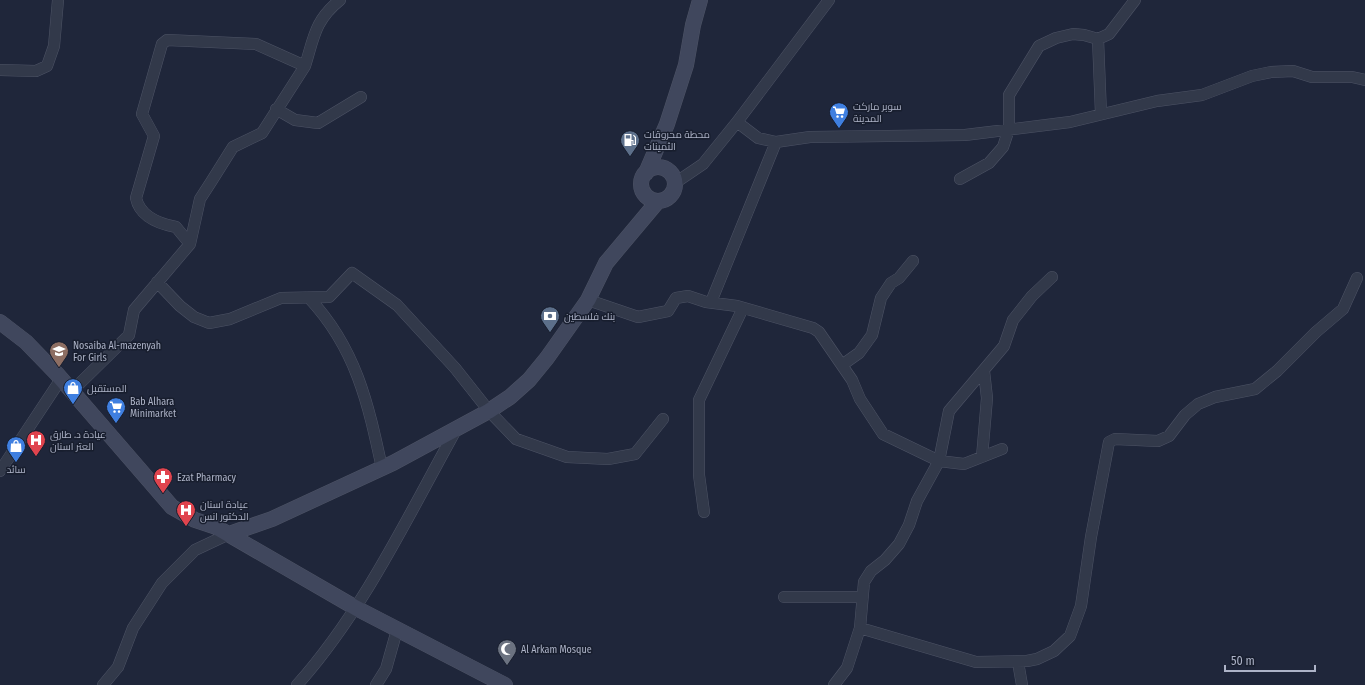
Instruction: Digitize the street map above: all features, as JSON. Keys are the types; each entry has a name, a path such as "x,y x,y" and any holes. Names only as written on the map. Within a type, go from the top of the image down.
{"street":[{"path":"0,70 36,71 47,66 54,46 58,0"},
{"path":"72,391 129,335 134,310 190,244 200,199 210,182 233,147 262,133 305,66 318,23 331,7 340,0"},
{"path":"700,0 693,25 686,65 670,117 641,183 644,193 652,200 658,201 668,198 672,194 675,183 703,164 737,122 829,0"},
{"path":"960,179 988,163 1003,147 1009,130 1009,95 1039,46 1056,38 1072,34 1084,35 1098,39 1109,34 1135,0"},
{"path":"1098,39 1101,114"},
{"path":"190,244 176,227 164,225 145,215 137,203 136,198 154,136 142,114 162,44 167,40 256,44 305,66"},
{"path":"737,122 758,138 776,142 810,137 965,135 1070,122 1157,101 1202,95 1252,76 1271,72 1293,71 1312,77 1352,77 1365,80"},
{"path":"276,109 295,120 318,123 362,97"},
{"path":"711,302 776,142"},
{"path":"646,173 656,168 666,170 670,173 675,183"},
{"path":"103,685 118,667 133,628 162,582 195,550 229,534 272,519 382,468 489,411 515,393 533,375 557,345 588,300 606,263 658,201"},
{"path":"842,365 859,353 872,335 881,298 891,284 899,278 913,261"},
{"path":"157,282 180,306 194,317 209,323 230,319 281,298 329,297 352,274 397,305 455,368 489,411 516,439 567,457 608,459 635,454 663,420"},
{"path":"834,685 847,668 860,628 862,597 867,576 893,553 902,540 918,501 939,461 949,411 1004,346 1013,320 1032,296 1052,277"},
{"path":"860,628 976,662 1018,662 1046,656 1070,636 1081,606 1090,537 1109,442 1115,439 1165,439 1185,415 1198,404 1215,397 1255,389 1277,371 1316,332 1343,309 1357,278"},
{"path":"588,300 638,317 668,311 676,298 688,296 743,308 814,328 819,332 852,380 860,399 883,434 939,461 964,464 1002,449"},
{"path":"309,298 338,334 354,365 366,399 382,468"},
{"path":"704,512 699,475 699,400 743,308"},
{"path":"0,322 26,342 72,391 167,502 189,518 216,527 356,608 505,685"},
{"path":"982,457 987,398 984,370"},
{"path":"0,471 61,379"},
{"path":"296,685 312,668 356,608 457,428"},
{"path":"784,597 862,597"},
{"path":"376,685 386,669 397,630"},
{"path":"1018,662 1022,685"}],"place":[{"name":"سوبر ماركت المدينة","path":"839,129"},
{"name":"محطة محروقات الثمينات","path":"630,157"},
{"name":"بنك فلسطين","path":"550,333"},
{"name":"Nosaiba Al-mazenyah For Girls","path":"59,368"},
{"name":"المستقبل","path":"73,405"},
{"name":"Bab Alhara Minimarket","path":"116,424"},
{"name":"عيادة د. طارق العتر اسنان","path":"36,457"},
{"name":"سائد","path":"16,463"},
{"name":"Ezat Pharmacy","path":"163,494"},
{"name":"عيادة اسنان الدكتور انس","path":"186,527"},
{"name":"Al Arkam Mosque","path":"507,666"}]}
